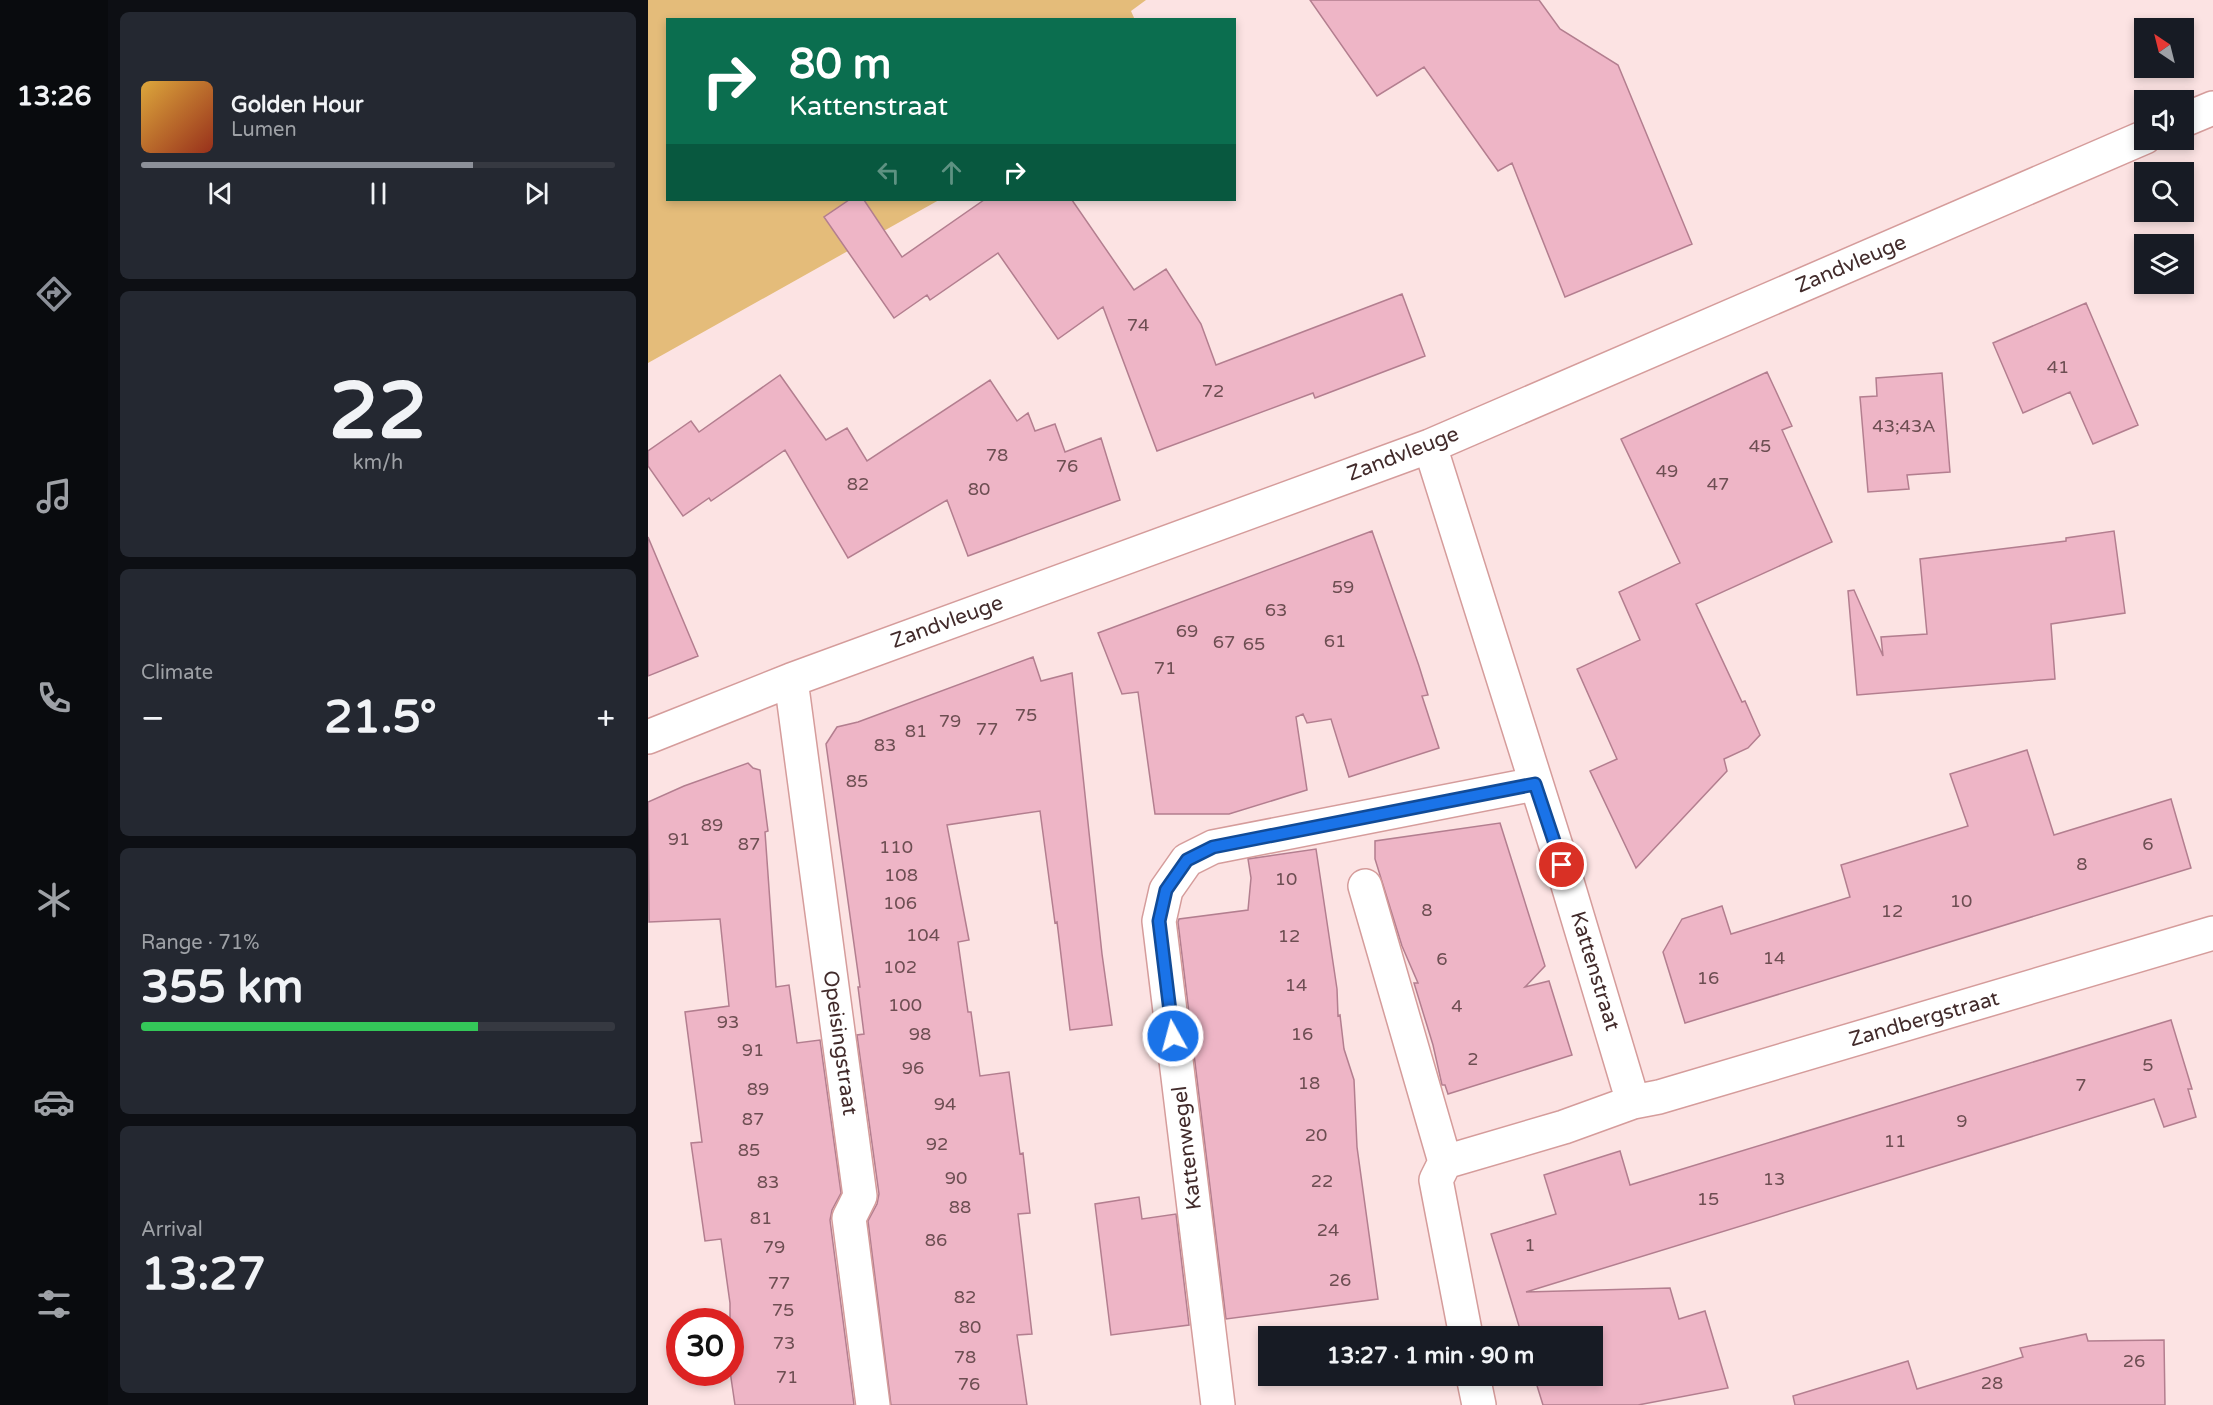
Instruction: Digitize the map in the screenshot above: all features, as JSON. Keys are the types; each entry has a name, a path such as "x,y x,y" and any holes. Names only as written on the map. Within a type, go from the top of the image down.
{"street":[{"path":"2194,116 2213,108"},
{"name":"Zandvleuge","path":"648,737 791,680 1430,446 2134,142"},
{"name":"Kattenstraat","path":"1430,446 1575,908 1633,1102"},
{"name":"Opeisingstraat","path":"791,680 860,1196 849,1218 873,1405"},
{"name":"Kattenwegel","path":"1218,1405 1159,921 1166,890 1187,860 1213,847 1535,784"},
{"path":"1365,886 1445,1162 1436,1180 1464,1326"},
{"name":"Zandbergstraat","path":"1633,1102 1727,1077 2213,933"},
{"path":"1445,1162 1564,1126 1633,1102"},
{"path":"1475,1386 1479,1405"}],"shaded area":[{"path":"648,0 1146,0 1131,11 1134,18 666,18 666,201 937,201 648,363"}],"building":[{"path":"1310,0 1539,0 1560,29 1618,65 1692,244 1565,297 1512,163 1498,171 1424,67 1377,96"},
{"path":"848,201 865,201 902,257 983,201 1073,201 1134,290 1166,269 1201,324 1216,365 1402,294 1425,356 1315,398 1313,393 1157,451 1103,307 1058,339 998,253 930,300 927,295 894,318 824,217"},
{"path":"2086,303 2138,425 2093,444 2070,392 2023,413 1993,343"},
{"path":"1767,372 1792,426 1782,430 1832,542 1696,604 1760,735 1748,748 1724,759 1727,771 1636,868 1590,771 1617,759 1577,669 1640,640 1619,592 1680,563 1621,439"},
{"path":"1942,373 1950,472 1907,475 1909,489 1868,492 1860,397 1877,396 1876,378"},
{"path":"780,375 826,440 847,428 867,461 990,380 1017,421 1028,413 1035,431 1055,424 1065,452 1101,438 1120,500 968,556 947,500 848,558 785,450 711,501 709,498 683,516 648,466 648,451 691,421 699,432"},
{"path":"1372,531 1428,695 1422,696 1439,748 1349,777 1331,719 1307,723 1303,714 1296,717 1307,790 1229,814 1155,814 1138,692 1122,694 1098,633"},
{"path":"2114,531 2125,613 2051,624 2055,679 1857,695 1848,591 1854,590 1883,656 1881,637 1927,634 1920,559 2066,541 2066,538"},
{"path":"648,537 698,656 648,676"},
{"path":"1033,657 1041,681 1072,673 1102,954 1112,1025 1070,1030 1040,811 947,825 969,940 958,942 980,1076 1009,1072 1020,1154 1023,1153 1030,1213 1018,1214 1032,1334 1017,1335 1027,1405 891,1405 868,1221 877,1204 879,1194 857,1035 864,1034 858,987 860,987 826,744 837,727 858,722"},
{"path":"2027,750 2054,835 2171,799 2191,868 1685,1023 1663,952 1682,919 1722,906 1731,934 1850,897 1841,865 1968,826 1950,774"},
{"path":"748,763 760,770 768,831 765,832 776,987 789,985 797,1043 820,1040 841,1193 832,1210 830,1220 854,1405 735,1405 732,1386 744,1386 744,1308 730,1308 721,1239 705,1241 691,1143 702,1142 685,1012 729,1006 720,919 649,922 648,802 684,786"},
{"path":"1500,823 1545,966 1525,987 1549,981 1572,1055 1448,1094 1445,1085 1442,1085 1433,1045 1414,983 1418,983 1402,946 1375,859 1375,841"},
{"path":"1316,849 1337,989 1338,1016 1340,1015 1344,1049 1354,1080 1357,1147 1378,1299 1226,1319 1178,922 1179,919 1248,910 1251,878 1248,859"},
{"path":"2171,1020 2192,1089 2188,1089 2196,1117 2164,1127 2154,1099 1526,1292 1670,1288 1679,1319 1705,1311 1728,1388 1638,1405 1543,1405 1537,1386 1603,1386 1603,1326 1519,1326 1491,1234 1556,1214 1544,1175 1620,1151 1630,1185"},
{"path":"1139,1197 1142,1219 1176,1214 1189,1325 1111,1335 1095,1204"},
{"path":"2086,1334 2088,1341 2164,1340 2165,1405 1795,1405 1793,1396 1908,1361 1917,1389 2023,1357 2020,1348"}],"route":[{"path":"1173,1036 1159,921 1166,890 1187,860 1213,847 1535,784 1562,865"}]}
